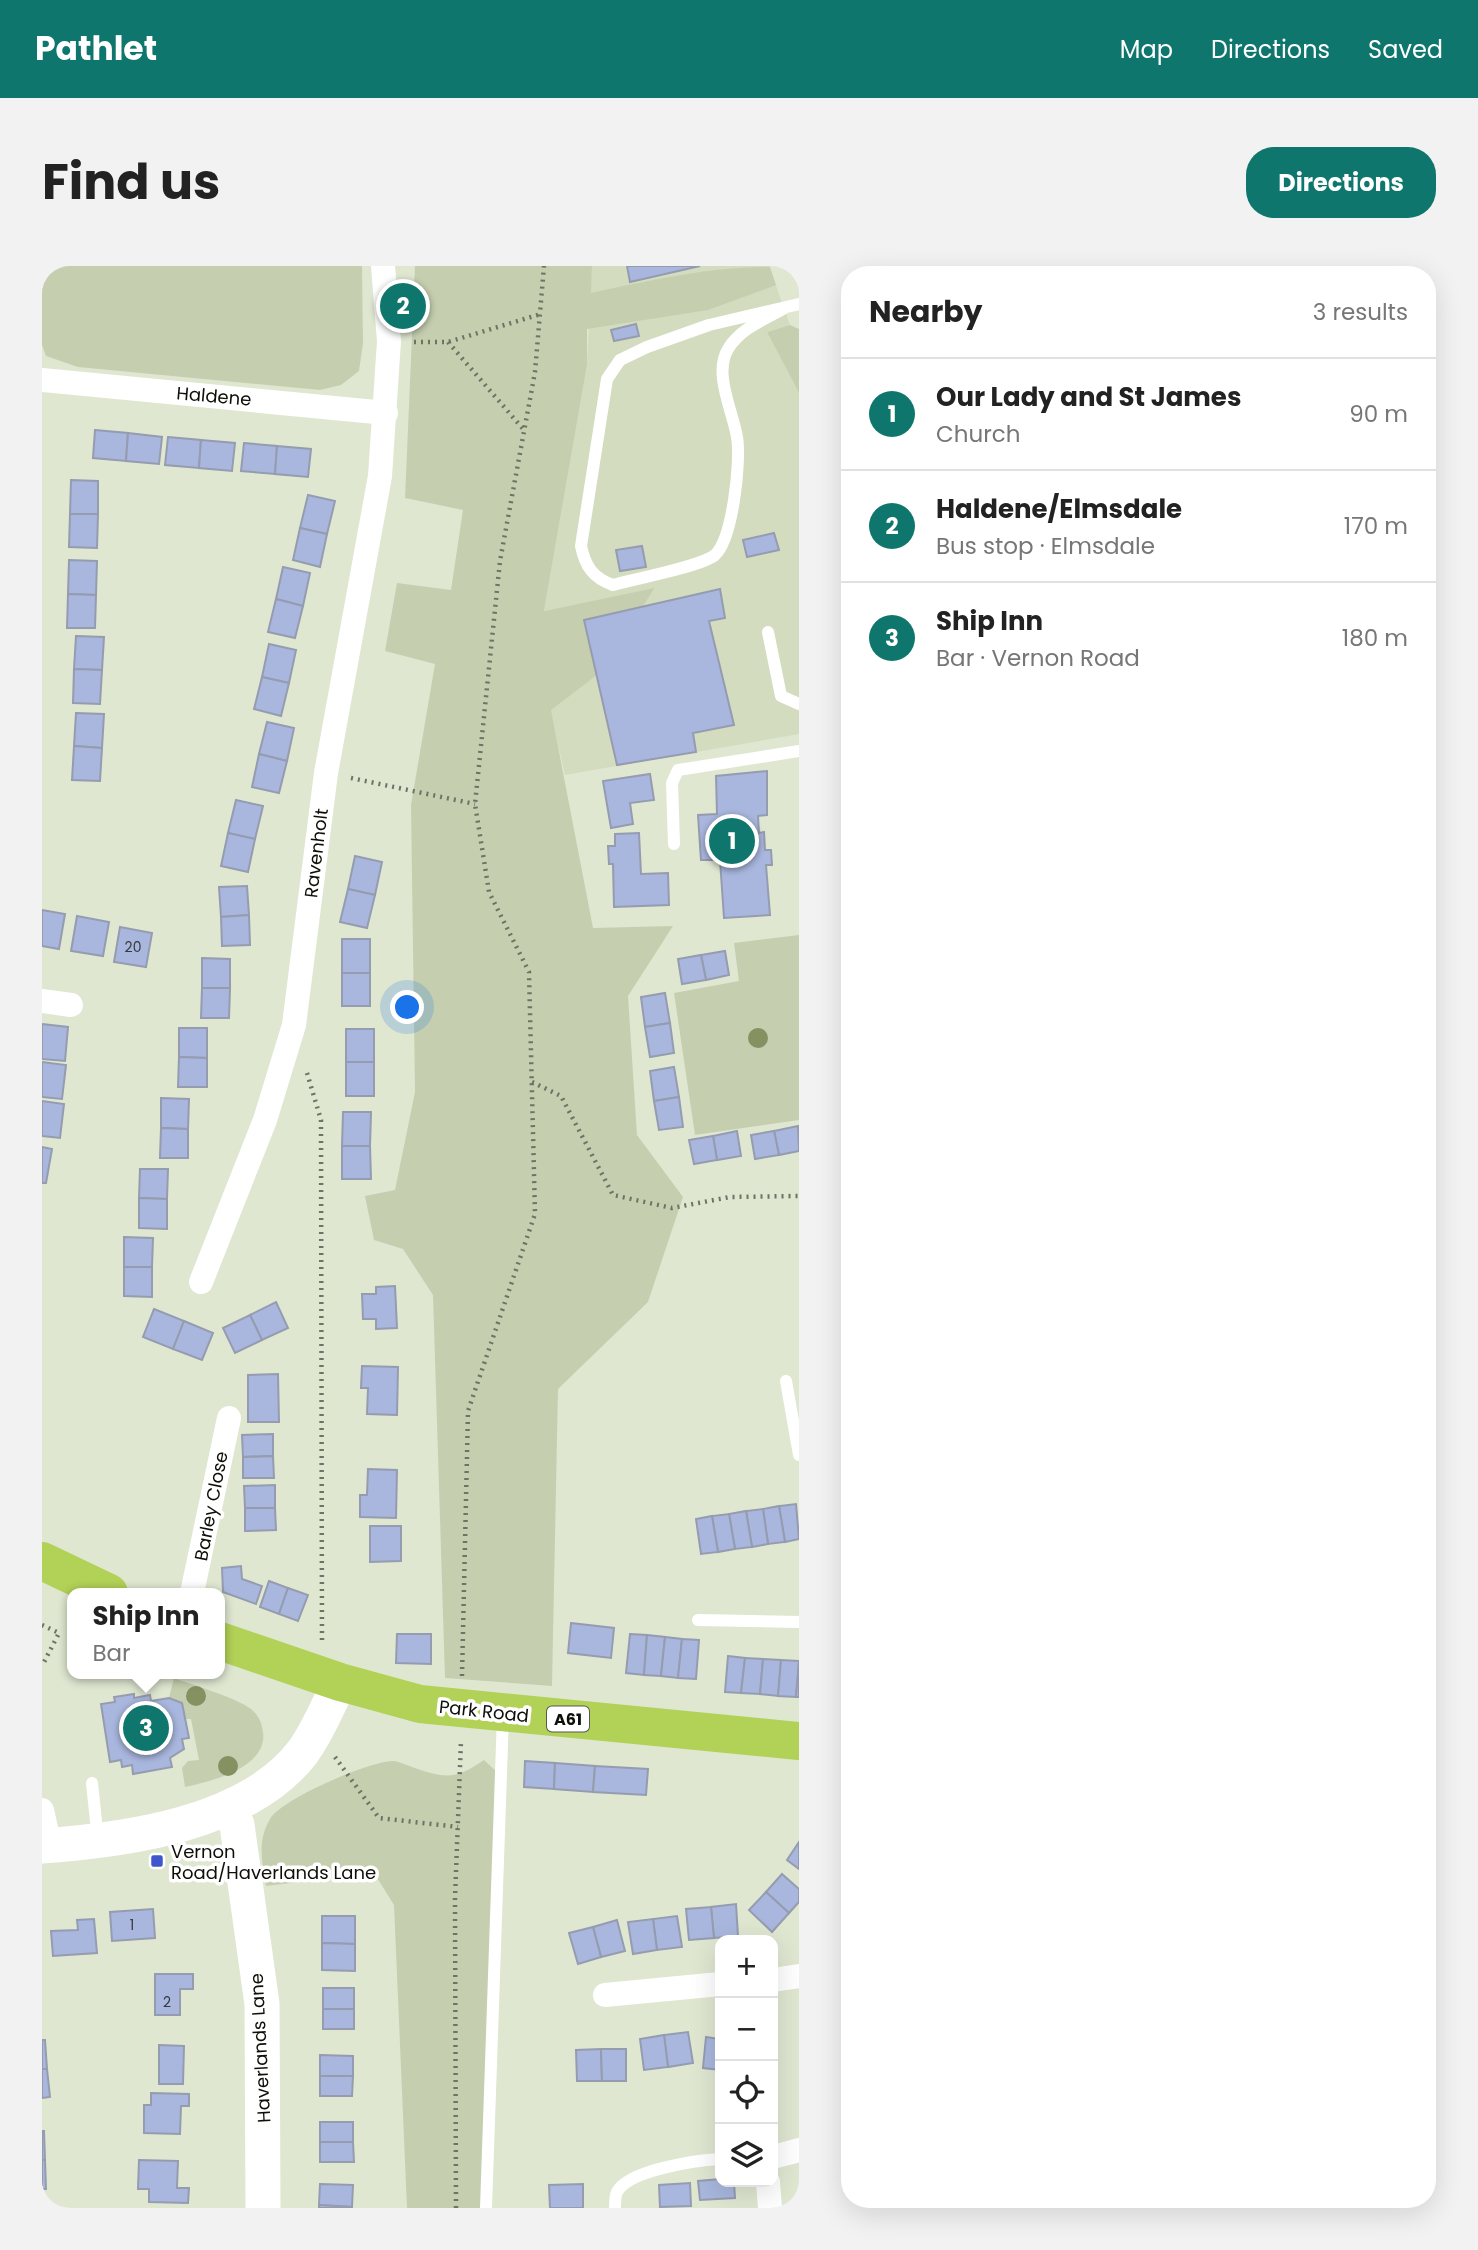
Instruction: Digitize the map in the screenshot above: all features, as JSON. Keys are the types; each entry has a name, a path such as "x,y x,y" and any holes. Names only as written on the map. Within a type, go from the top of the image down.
{"highway":[{"path":"42,1561 99,1588"},
{"name":"Park Road","path":"225,1643 331,1679 420,1704 799,1741"}],"street":[{"name":"Ravenholt","path":"201,1282 265,1120 293,1025 326,773 380,475 389,341 383,266"},
{"name":"Haldene","path":"42,380 386,413"},
{"path":"42,1001 71,1005"},
{"name":"Barley Close","path":"193,1588 229,1418"},
{"path":"42,1810 46,1846 168,1827 230,1807 271,1784 302,1753 316,1731 331,1679"},
{"name":"Haverlands Lane","path":"230,1807 237,1825 262,2004 263,2208"},
{"path":"778,1979 799,1976"},
{"path":"605,1994 715,1984"},
{"path":"778,2156 799,2150"},
{"path":"768,2187 770,2208"}],"lane":[{"path":"783,309 743,331 726,351 723,380 738,439 737,475 727,537 715,555 700,562 613,585 600,580 584,563 581,546 607,379 620,360 646,347 709,325 799,304"},
{"path":"768,632 781,696 799,704"},
{"path":"674,844 673,783 678,770 799,751"},
{"path":"786,1381 799,1455"},
{"path":"698,1620 799,1622"},
{"path":"486,2208 503,1713"},
{"path":"92,1783 98,1840"},
{"path":"615,2208 616,2193 624,2183 676,2165 715,2160"}],"path":[{"path":"456,2208 455,1898 468,1411 535,1214 529,972 489,892 475,804 500,561 535,372 544,266"},
{"path":"389,341 447,342 541,314"},
{"path":"447,342 524,430"},
{"path":"326,773 475,804"},
{"path":"293,1025 321,1120 331,1679"},
{"path":"532,1082 561,1096 613,1195 672,1208 730,1197 799,1196"},
{"path":"42,1625 59,1633 42,1666"},
{"path":"316,1731 379,1818 458,1827"}],"shaded area":[{"path":"42,266 362,266 363,343 359,371 341,385 320,390 78,367 46,356 42,345"},
{"path":"415,266 592,266 591,293 680,275 748,267 770,267 776,285 708,310 587,329 587,365 544,611 655,588 597,675 551,710 593,928 673,926 628,996 637,1135 683,1197 648,1302 558,1389 552,1686 445,1678 433,1295 403,1249 374,1240 365,1196 395,1190 415,1092 411,805 435,664 385,651 397,583 451,590 463,510 405,498"},
{"path":"592,266 769,266 790,325 767,332 799,393 799,734 565,775 550,710 597,675 584,620 641,608 655,589 544,611 587,365"},
{"path":"790,325 799,329 799,393 767,332"},
{"path":"799,935 799,1120 695,1135 674,993 739,981 734,943"},
{"path":"174,1679 177,1679 236,1700 251,1709 261,1724 263,1741 259,1752 250,1762 225,1776 185,1787 182,1768 188,1761 199,1760 191,1719 185,1719 169,1698"},
{"path":"484,1760 498,1773 484,2208 407,2208 394,1905 374,1873 266,1886 263,1835 270,1819 290,1802 327,1782 366,1767 394,1761 435,1774 451,1775 466,1771"}],"building":[{"path":"627,266 700,266 630,282"},
{"path":"636,324 639,336 614,341 611,330"},
{"path":"95,430 128,433 126,461 93,458"},
{"path":"128,433 162,437 159,464 126,461"},
{"path":"168,437 201,440 199,468 165,465"},
{"path":"201,440 235,443 232,471 199,468"},
{"path":"244,443 277,446 275,474 241,471"},
{"path":"277,446 311,449 308,477 275,474"},
{"path":"71,480 98,481 98,514 70,514"},
{"path":"308,495 335,501 327,534 300,528"},
{"path":"70,514 98,514 97,548 69,547"},
{"path":"300,528 327,534 320,567 293,560"},
{"path":"774,533 779,550 747,557 743,540"},
{"path":"642,546 646,567 620,571 616,550"},
{"path":"69,560 97,561 96,595 68,594"},
{"path":"283,567 310,573 303,606 276,599"},
{"path":"720,589 725,618 709,621 734,725 693,733 696,752 617,765 584,620"},
{"path":"68,594 96,595 95,628 67,628"},
{"path":"276,599 303,606 295,638 268,632"},
{"path":"76,636 104,637 102,670 74,669"},
{"path":"269,644 296,650 289,683 262,677"},
{"path":"74,669 102,670 100,704 73,703"},
{"path":"262,677 289,683 281,716 254,709"},
{"path":"76,713 104,714 102,748 74,746"},
{"path":"267,722 294,728 287,761 259,754"},
{"path":"74,746 102,748 100,781 72,780"},
{"path":"259,754 287,761 279,793 252,787"},
{"path":"767,771 767,815 758,816 759,833 764,832 765,850 771,850 772,865 766,865 770,915 724,918 720,860 701,860 698,815 717,814 716,776"},
{"path":"650,774 654,800 630,803 633,824 611,828 603,781"},
{"path":"236,800 263,806 255,839 228,833"},
{"path":"228,833 255,839 248,872 221,866"},
{"path":"639,833 641,874 668,873 669,905 614,907 613,864 609,864 608,846 615,846 615,834"},
{"path":"355,856 382,862 375,895 348,889"},
{"path":"247,886 249,915 221,917 219,887"},
{"path":"348,889 375,895 367,928 340,922"},
{"path":"42,910 65,914 59,949 42,946"},
{"path":"249,915 250,945 222,946 221,917"},
{"path":"77,916 109,922 103,956 71,951"},
{"path":"120,927 152,933 146,967 114,962"},
{"path":"342,939 370,939 370,973 342,973"},
{"path":"725,951 729,975 706,980 701,955"},
{"path":"701,955 706,980 682,984 678,959"},
{"path":"202,958 230,959 230,988 202,988"},
{"path":"342,973 370,973 370,1006 342,1006"},
{"path":"202,988 230,988 229,1018 201,1018"},
{"path":"665,993 670,1023 645,1027 641,997"},
{"path":"670,1023 674,1053 650,1057 645,1027"},
{"path":"42,1024 68,1027 65,1061 42,1059"},
{"path":"179,1028 207,1028 207,1058 179,1057"},
{"path":"346,1029 374,1029 374,1062 346,1062"},
{"path":"179,1057 207,1058 207,1087 178,1087"},
{"path":"42,1062 66,1065 62,1099 42,1097"},
{"path":"346,1062 374,1062 374,1096 346,1096"},
{"path":"674,1067 679,1097 654,1101 650,1071"},
{"path":"679,1097 683,1127 659,1130 654,1101"},
{"path":"161,1098 189,1099 188,1129 161,1128"},
{"path":"42,1101 64,1104 60,1138 42,1136"},
{"path":"343,1112 371,1112 370,1146 342,1146"},
{"path":"798,1126 799,1151 779,1155 774,1131"},
{"path":"161,1128 188,1129 188,1158 160,1158"},
{"path":"737,1131 741,1156 717,1160 713,1136"},
{"path":"774,1131 779,1155 755,1159 751,1135"},
{"path":"713,1136 717,1160 694,1164 689,1140"},
{"path":"342,1146 370,1146 371,1179 342,1179"},
{"path":"42,1147 52,1149 46,1183 42,1183"},
{"path":"140,1169 168,1169 167,1199 139,1198"},
{"path":"139,1198 167,1199 167,1229 139,1228"},
{"path":"124,1237 153,1238 152,1267 124,1267"},
{"path":"124,1267 152,1267 152,1297 124,1296"},
{"path":"395,1286 397,1328 376,1329 376,1319 363,1319 362,1294 376,1294 376,1287"},
{"path":"276,1302 288,1328 262,1340 250,1315"},
{"path":"154,1309 184,1321 173,1349 143,1337"},
{"path":"250,1315 262,1340 235,1353 223,1328"},
{"path":"184,1321 213,1333 202,1360 173,1349"},
{"path":"362,1366 398,1367 397,1415 367,1414 368,1388 361,1388"},
{"path":"278,1374 279,1422 248,1422 248,1375"},
{"path":"273,1434 273,1456 243,1457 242,1435"},
{"path":"273,1456 274,1478 243,1478 243,1457"},
{"path":"368,1469 397,1470 396,1518 360,1517 360,1495 367,1495"},
{"path":"275,1485 275,1508 245,1508 244,1486"},
{"path":"796,1504 799,1539 785,1542 779,1506"},
{"path":"779,1506 785,1542 768,1544 763,1509"},
{"path":"245,1508 275,1508 276,1530 245,1531"},
{"path":"763,1509 768,1544 752,1547 746,1511"},
{"path":"746,1511 752,1547 735,1549 729,1514"},
{"path":"729,1514 735,1549 718,1552 712,1516"},
{"path":"712,1516 718,1552 701,1554 696,1519"},
{"path":"370,1526 401,1526 401,1561 370,1562"},
{"path":"241,1566 242,1579 262,1586 256,1604 225,1593 222,1568"},
{"path":"269,1581 288,1588 279,1614 260,1607"},
{"path":"288,1588 308,1595 298,1621 279,1614"},
{"path":"571,1623 614,1628 611,1658 568,1653"},
{"path":"397,1634 431,1634 431,1664 396,1663"},
{"path":"630,1634 647,1635 644,1675 626,1673"},
{"path":"647,1635 665,1637 661,1676 644,1675"},
{"path":"665,1637 682,1639 678,1678 661,1676"},
{"path":"682,1639 699,1640 696,1679 678,1678"},
{"path":"728,1656 745,1658 741,1693 725,1692"},
{"path":"745,1658 763,1659 760,1694 741,1693"},
{"path":"763,1659 781,1660 778,1696 760,1694"},
{"path":"781,1660 799,1661 796,1697 778,1696"},
{"path":"799,1662 799,1697 796,1697"},
{"path":"134,1694 134,1698 150,1695 151,1701 169,1698 182,1703 189,1738 182,1739 184,1749 170,1758 172,1767 133,1774 132,1765 122,1767 121,1760 110,1762 101,1704 115,1702 114,1697"},
{"path":"525,1761 555,1763 554,1789 524,1787"},
{"path":"555,1763 595,1766 593,1792 554,1789"},
{"path":"595,1766 648,1769 646,1795 593,1792"},
{"path":"799,1842 799,1869 787,1860"},
{"path":"782,1874 799,1889 799,1902 789,1913 766,1892"},
{"path":"766,1892 789,1913 772,1932 749,1910"},
{"path":"736,1904 738,1935 715,1935 714,1938 711,1907"},
{"path":"711,1907 714,1938 689,1940 686,1909"},
{"path":"153,1909 155,1938 112,1941 110,1912"},
{"path":"322,1916 355,1916 355,1944 322,1943"},
{"path":"677,1916 682,1947 657,1950 653,1919"},
{"path":"94,1919 97,1953 53,1956 51,1931 78,1930 77,1920"},
{"path":"653,1919 657,1950 633,1954 628,1922"},
{"path":"617,1920 625,1951 601,1957 593,1927"},
{"path":"593,1927 601,1957 578,1964 569,1933"},
{"path":"322,1943 355,1944 355,1971 322,1970"},
{"path":"155,1974 193,1974 193,1989 180,1989 180,2015 155,2015"},
{"path":"323,1988 354,1988 354,2009 323,2009"},
{"path":"323,2009 354,2009 354,2029 323,2029"},
{"path":"688,2032 693,2063 668,2067 664,2035"},
{"path":"664,2035 668,2067 644,2070 640,2039"},
{"path":"706,2037 715,2038 715,2069 703,2068"},
{"path":"42,2040 45,2040 47,2069 42,2069"},
{"path":"159,2045 184,2046 183,2084 159,2084"},
{"path":"601,2049 602,2081 577,2081 576,2050"},
{"path":"601,2049 626,2049 626,2081 602,2081"},
{"path":"320,2055 353,2056 353,2076 320,2076"},
{"path":"42,2069 47,2069 50,2097 42,2098"},
{"path":"320,2076 353,2076 352,2096 320,2096"},
{"path":"151,2093 189,2094 189,2106 181,2106 180,2134 144,2133 144,2105 151,2105"},
{"path":"320,2122 353,2122 353,2142 320,2142"},
{"path":"44,2131 45,2160 42,2160"},
{"path":"320,2142 353,2142 354,2162 320,2162"},
{"path":"42,2160 45,2160 46,2189 42,2189"},
{"path":"139,2160 178,2161 177,2188 189,2188 188,2203 149,2202 149,2189 138,2189"},
{"path":"715,2179 715,2187 734,2187 735,2198 700,2200 698,2181"},
{"path":"690,2183 691,2206 660,2207 659,2185"},
{"path":"320,2184 353,2185 352,2207 319,2205"},
{"path":"583,2184 583,2208 550,2208 549,2185"},
{"path":"319,2205 352,2207 352,2208 319,2208"}],"place":[{"name":"Haldene/Elmsdale","path":"403,306"},
{"name":"Our Lady and St James","path":"732,841"},
{"name":"Ship Inn","path":"146,1728"},
{"name":"Vernon Road/Haverlands Lane","path":"157,1861"}]}
